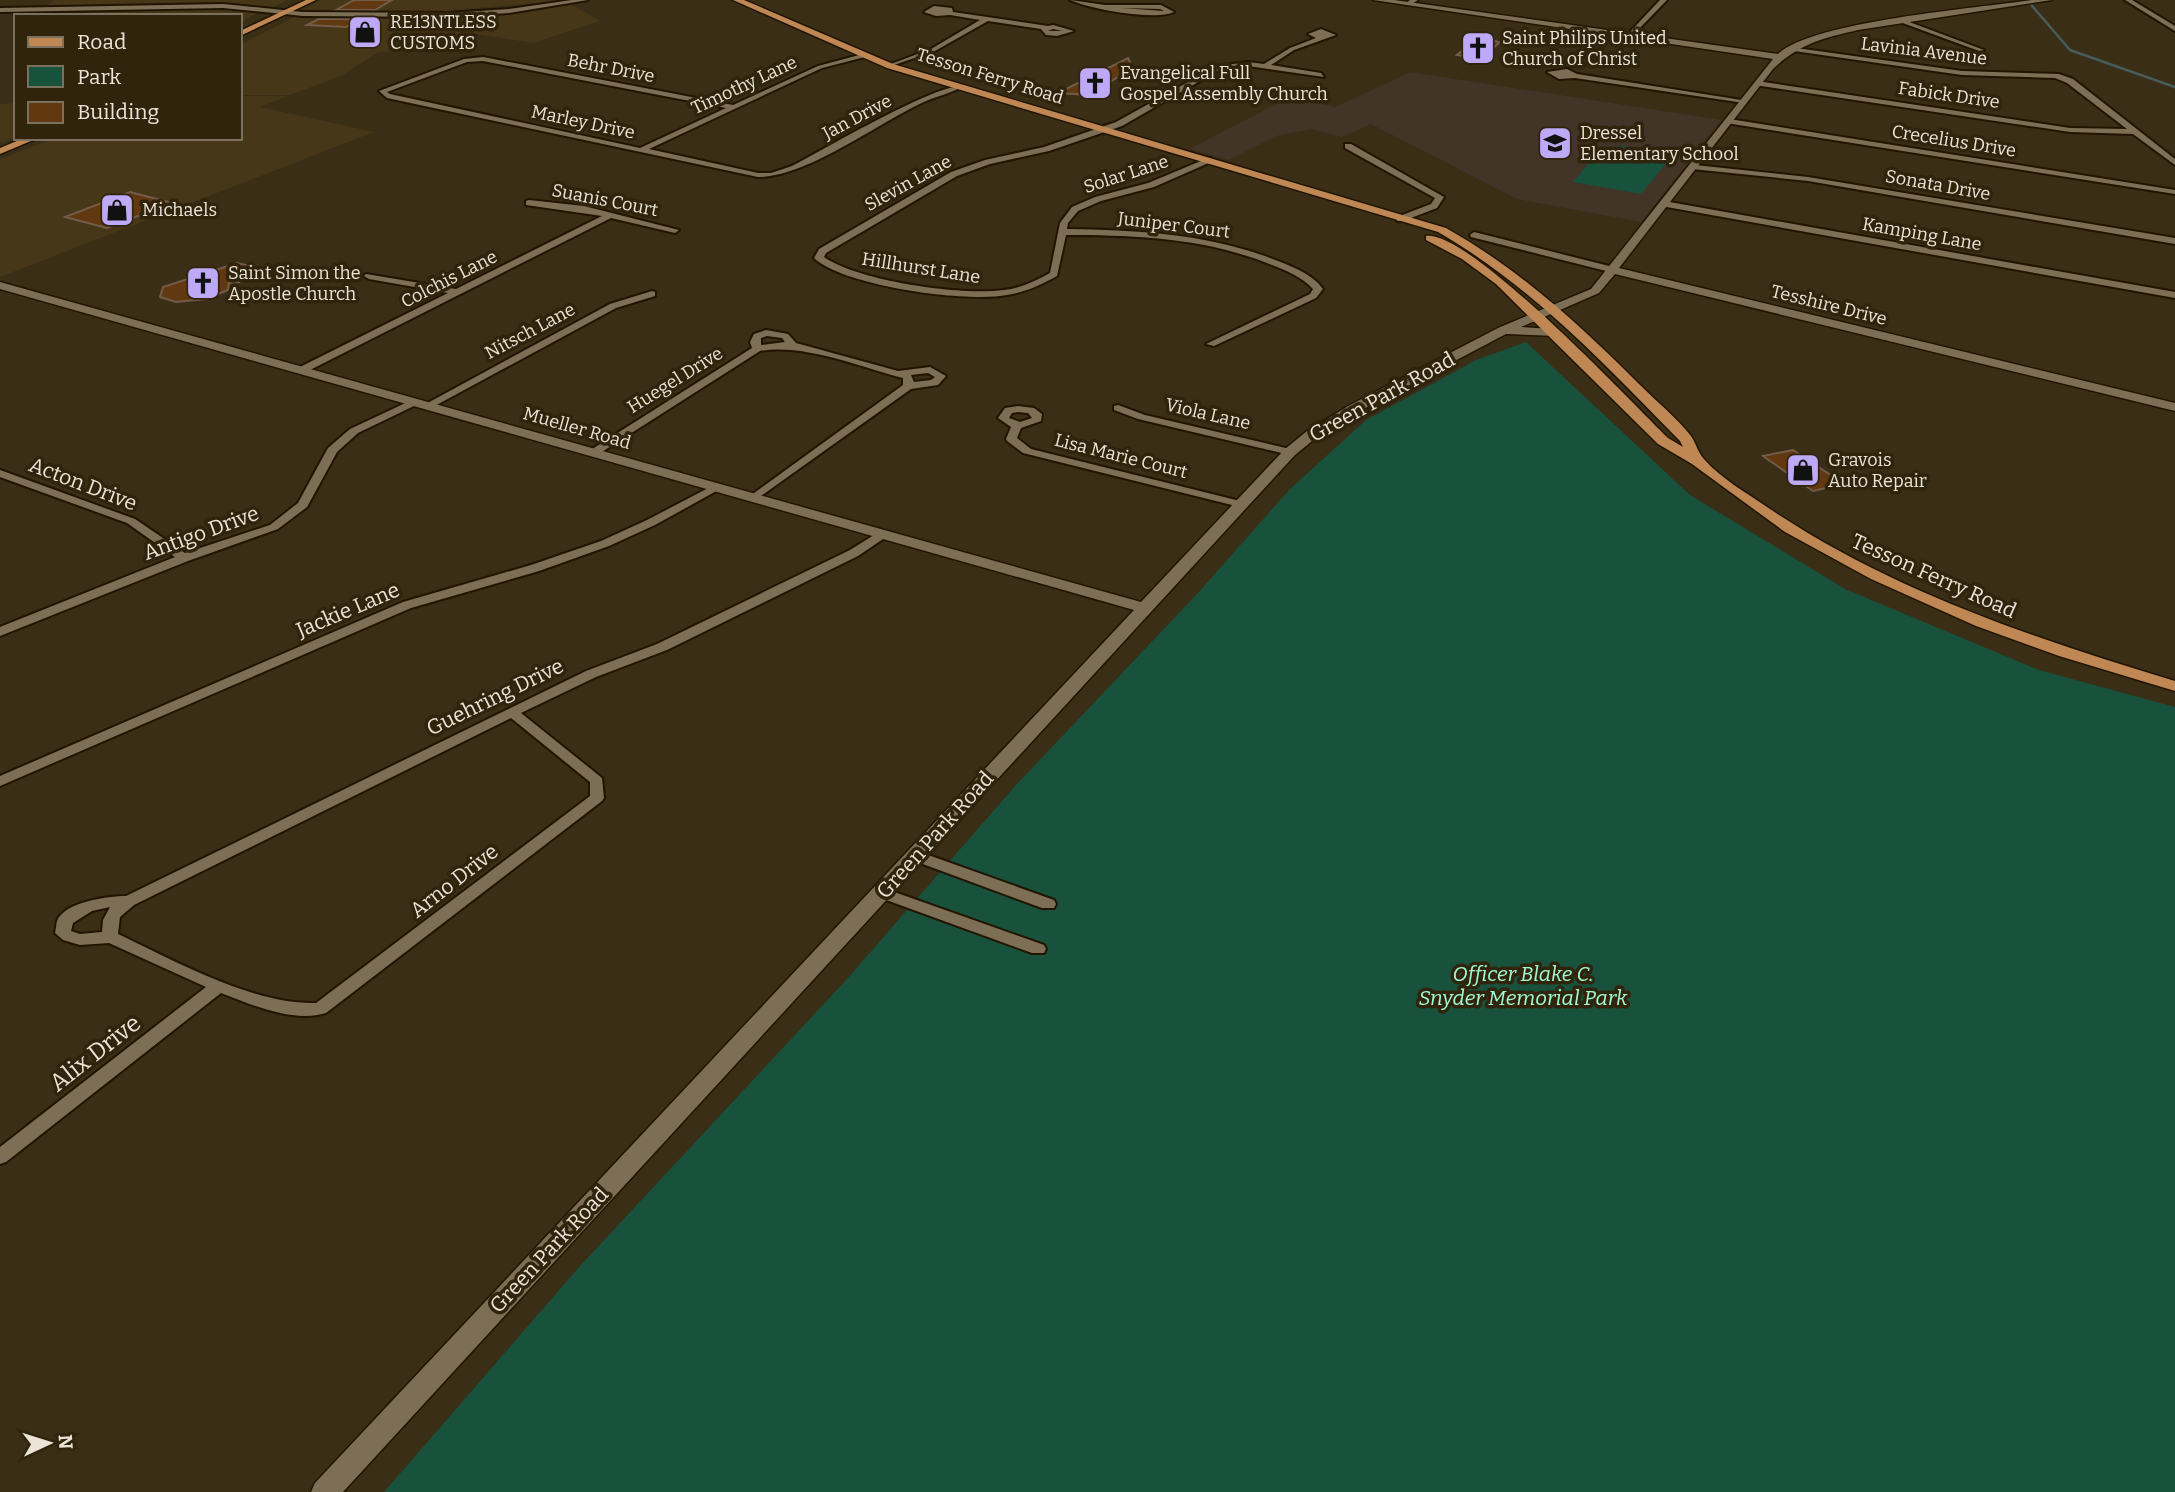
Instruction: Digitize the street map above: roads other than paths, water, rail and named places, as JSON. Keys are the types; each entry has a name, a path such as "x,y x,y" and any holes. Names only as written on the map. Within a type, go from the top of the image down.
{"main road":[{"path":"280,13 296,0"},
{"path":"242,33 312,0"},
{"name":"Tesson Ferry Road","path":"737,0 890,66 1431,226 1478,249 1509,270 1552,308 1685,439 1697,461"},
{"path":"0,151 28,140"},
{"name":"Tesson Ferry Road","path":"1400,219 1483,269 1535,315 1663,441 1697,461 1740,495 1790,528 1906,590 2027,640 2175,686"}],"street":[{"path":"0,10 223,6 280,13 461,15 585,0"},
{"path":"1073,0 1107,6 1152,13 1171,12 1161,7 1107,6"},
{"path":"1377,0 1411,2 1778,57"},
{"path":"1629,36 1664,0"},
{"path":"2128,0 2175,29"},
{"name":"Green Park Road","path":"326,1492 1290,452 1343,415 1502,331 1552,308 1590,295 1614,270 1778,57 1789,49 1834,33 2044,1"},
{"path":"950,13 1046,28"},
{"path":"890,66 933,50 986,19"},
{"path":"1902,21 1981,50"},
{"path":"1267,65 1292,48 1321,38"},
{"name":"Lavinia Avenue","path":"1789,49 1962,73 2044,76 2045,67 2053,66 2064,69 2059,77 2070,80 2136,132"},
{"name":"Timothy Lane","path":"641,150 820,67 863,56"},
{"name":"Behr Drive","path":"483,59 734,107"},
{"name":"Marley Drive","path":"483,59 466,60 383,91 387,96 758,175 772,175"},
{"name":"Slevin Lane","path":"819,258 822,251 954,174 988,162 1046,149 1119,124 1219,67 1235,64 1267,65 1321,75"},
{"path":"1575,76 1744,100"},
{"name":"Fabick Drive","path":"1757,83 2070,130 2136,132"},
{"name":"Jan Drive","path":"772,175 795,168 924,99 958,87"},
{"name":"Crecelius Drive","path":"1729,121 2175,192"},
{"path":"2136,132 2175,163"},
{"path":"1348,146 1440,197 1434,206 1400,219"},
{"name":"Solar Lane","path":"1021,290 1039,284 1054,274 1068,216 1084,203 1151,185 1208,160"},
{"name":"Sonata Drive","path":"1695,167 1808,179 2175,241"},
{"name":"Suanis Court","path":"530,203 569,207 675,230"},
{"name":"Kamping Lane","path":"1664,204 2175,295"},
{"name":"Colchis Lane","path":"302,370 610,215"},
{"name":"Juniper Court","path":"1063,232 1148,234 1218,244 1272,261 1301,275 1318,289 1313,296 1211,344"},
{"name":"Tesshire Drive","path":"1475,235 2175,408"},
{"name":"Hillhurst Lane","path":"819,258 833,268 948,293 985,295 1021,290"},
{"path":"369,276 459,292"},
{"name":"Mueller Road","path":"0,285 1144,608"},
{"name":"Nitsch Lane","path":"421,404 612,306 652,294"},
{"path":"1502,331 1520,329 1553,333"},
{"path":"754,498 906,380 792,345 785,336 765,333 757,337 757,349"},
{"name":"Huegel Drive","path":"593,453 757,349 792,345"},
{"name":"Antigo Drive","path":"0,632 184,558 274,527 303,505 332,450 354,431 421,404"},
{"name":"Viola Lane","path":"1118,408 1142,417 1290,452"},
{"name":"Lisa Marie Court","path":"1017,425 1011,439 1027,451 1240,504"},
{"name":"Acton Drive","path":"0,473 131,520 184,558"},
{"name":"Jackie Lane","path":"0,781 407,606 455,588 534,568 576,554 689,503 716,487"},
{"name":"Guehring Drive","path":"111,937 108,923 115,909 128,901 591,674 662,647 854,553 882,534"},
{"name":"Arno Drive","path":"219,986 291,1010 308,1012 320,1009 597,798 597,781 512,712"},
{"path":"917,856 1048,904"},
{"path":"883,893 1038,948"},
{"name":"Guehring Drive","path":"128,901 95,904 78,910 65,921 63,933 71,939 111,937 219,986"},
{"name":"Alix Drive","path":"0,1157 219,986"}],"waterway":[{"path":"2027,0 2070,50 2175,87"}],"place":[{"name":"RE13NTLESS CUSTOMS","path":"365,32"},
{"name":"Saint Philips United Church of Christ","path":"1478,48"},
{"name":"Evangelical Full Gospel Assembly Church","path":"1095,83"},
{"name":"Dressel Elementary School","path":"1555,143"},
{"name":"Michaels","path":"117,210"},
{"name":"Saint Simon the Apostle Church","path":"203,283"},
{"name":"Gravois Auto Repair","path":"1803,470"}],"park label":[{"name":"Officer Blake C. Snyder Memorial Park","path":"1523,986"}]}
